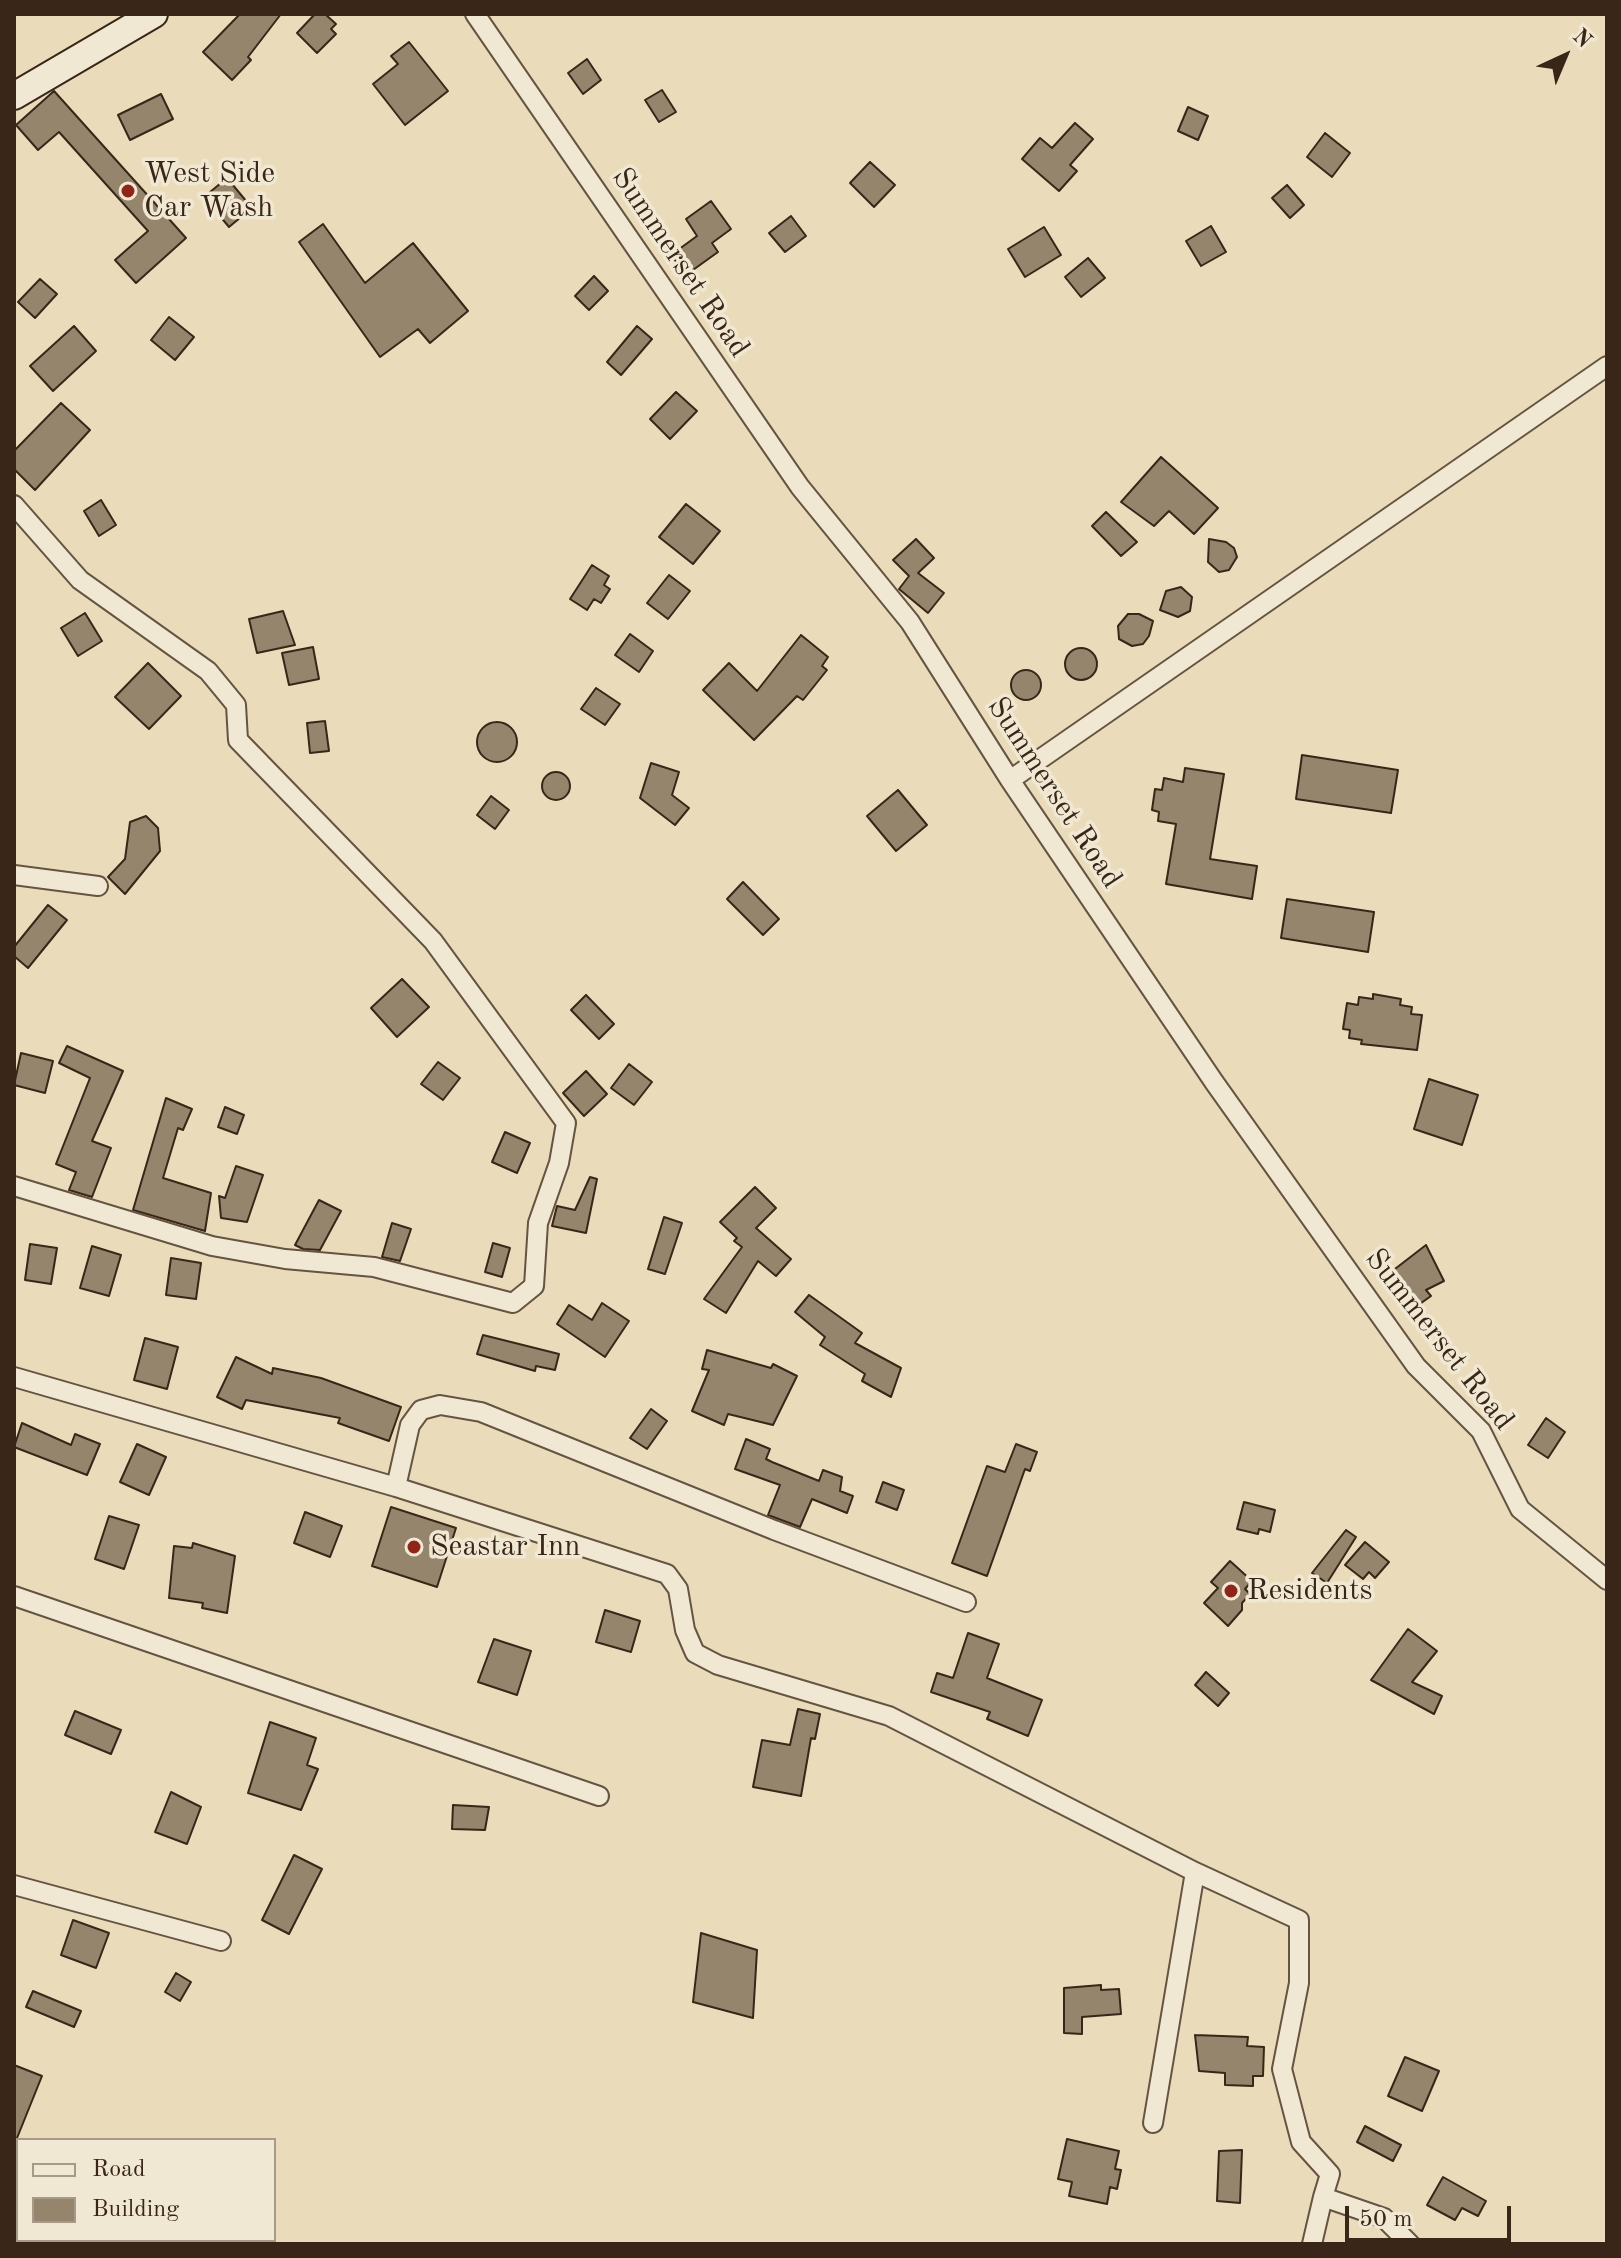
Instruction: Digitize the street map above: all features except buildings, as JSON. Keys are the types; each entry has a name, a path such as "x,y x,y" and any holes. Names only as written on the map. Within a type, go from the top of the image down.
{"main road":[{"path":"14,96 154,14"}],"street":[{"name":"Summerset Road","path":"475,14 800,487 910,622 1010,780 1214,1082 1416,1366 1481,1431 1520,1509 1607,1580"},
{"path":"1010,780 1607,366"},
{"path":"14,505 80,580 208,671 236,705 238,740 433,941 566,1123 559,1163 538,1223 534,1286 513,1303 374,1267 285,1259 212,1246 14,1186"},
{"path":"14,875 98,886"},
{"path":"14,1377 396,1487 667,1574 678,1589 685,1630 695,1653 718,1665 889,1716 1195,1872 1299,1920 1299,1983 1282,2069 1301,2142 1330,2174 1312,2244"},
{"path":"396,1487 410,1425 421,1410 440,1405 481,1412 774,1530 966,1602"},
{"path":"14,1596 599,1796"},
{"path":"1153,2123 1195,1872"},
{"path":"14,1885 221,1941"},
{"path":"1323,2197 1384,2218 1410,2244"}],"place":[{"name":"West Side Car Wash","path":"128,191"},
{"name":"Seastar Inn","path":"414,1547"},
{"name":"Residents","path":"1231,1591"}]}
